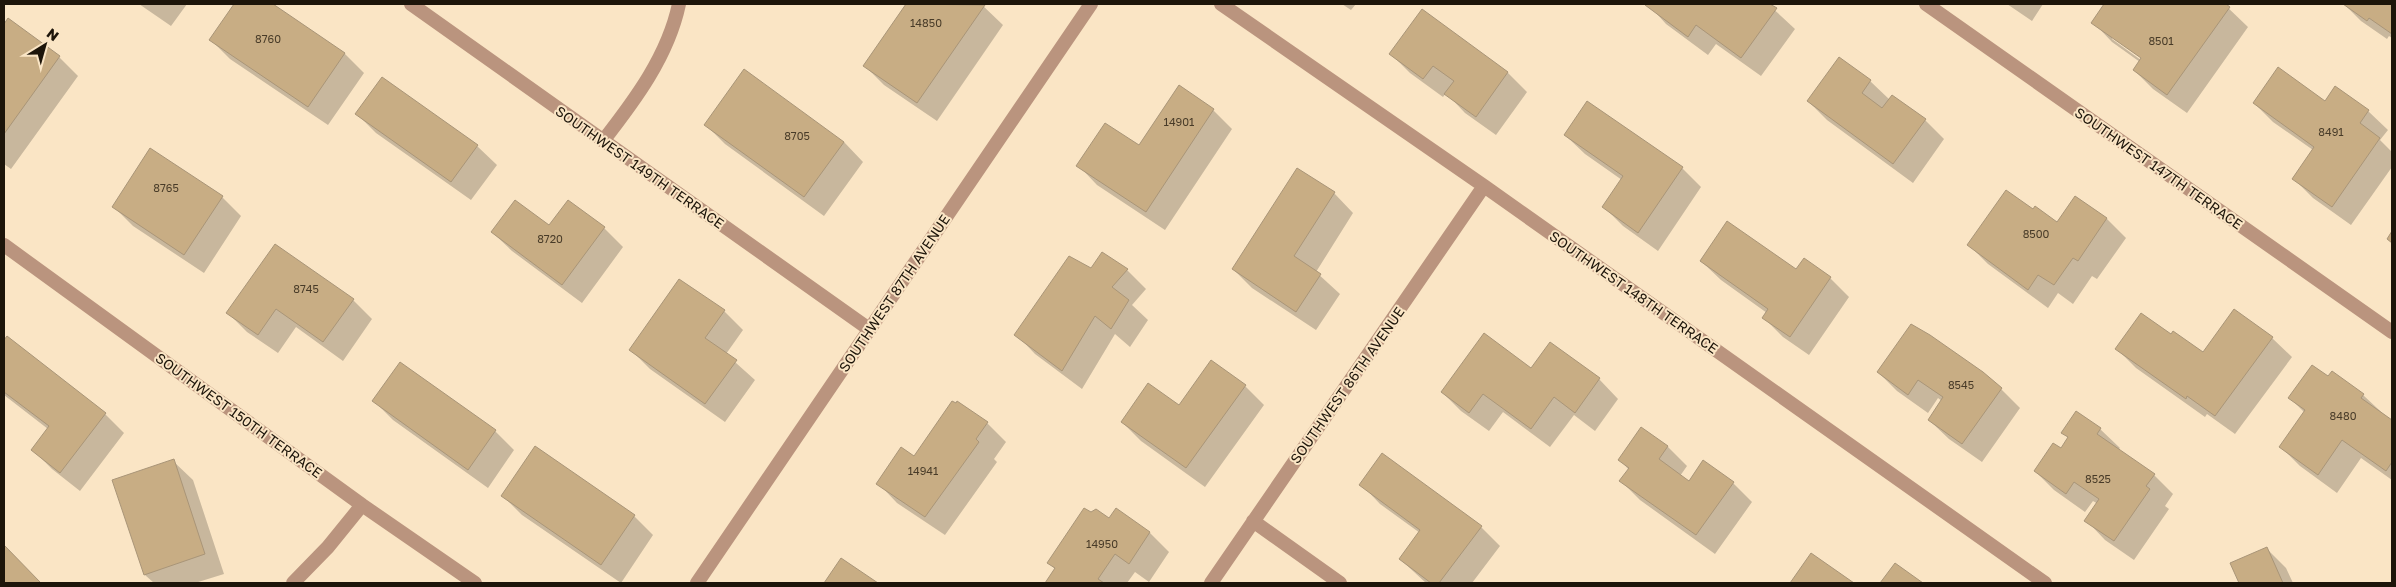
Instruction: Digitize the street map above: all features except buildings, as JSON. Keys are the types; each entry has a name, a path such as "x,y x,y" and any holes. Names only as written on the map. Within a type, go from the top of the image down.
{"street":[{"name":"SOUTHWEST 149TH TERRACE","path":"411,4 869,329"},
{"path":"604,141 636,99 654,68 666,42 679,4"},
{"name":"SOUTHWEST 87TH AVENUE","path":"697,583 1091,4"},
{"name":"SOUTHWEST 148TH TERRACE","path":"1221,4 1484,186 2045,583"},
{"name":"SOUTHWEST 147TH TERRACE","path":"1926,4 2392,332"},
{"name":"SOUTHWEST 86TH AVENUE","path":"1211,583 1484,186"},
{"name":"SOUTHWEST 150TH TERRACE","path":"4,245 362,505 475,583"},
{"path":"293,583 328,546 362,505"},
{"path":"1253,521 1340,583"}]}
